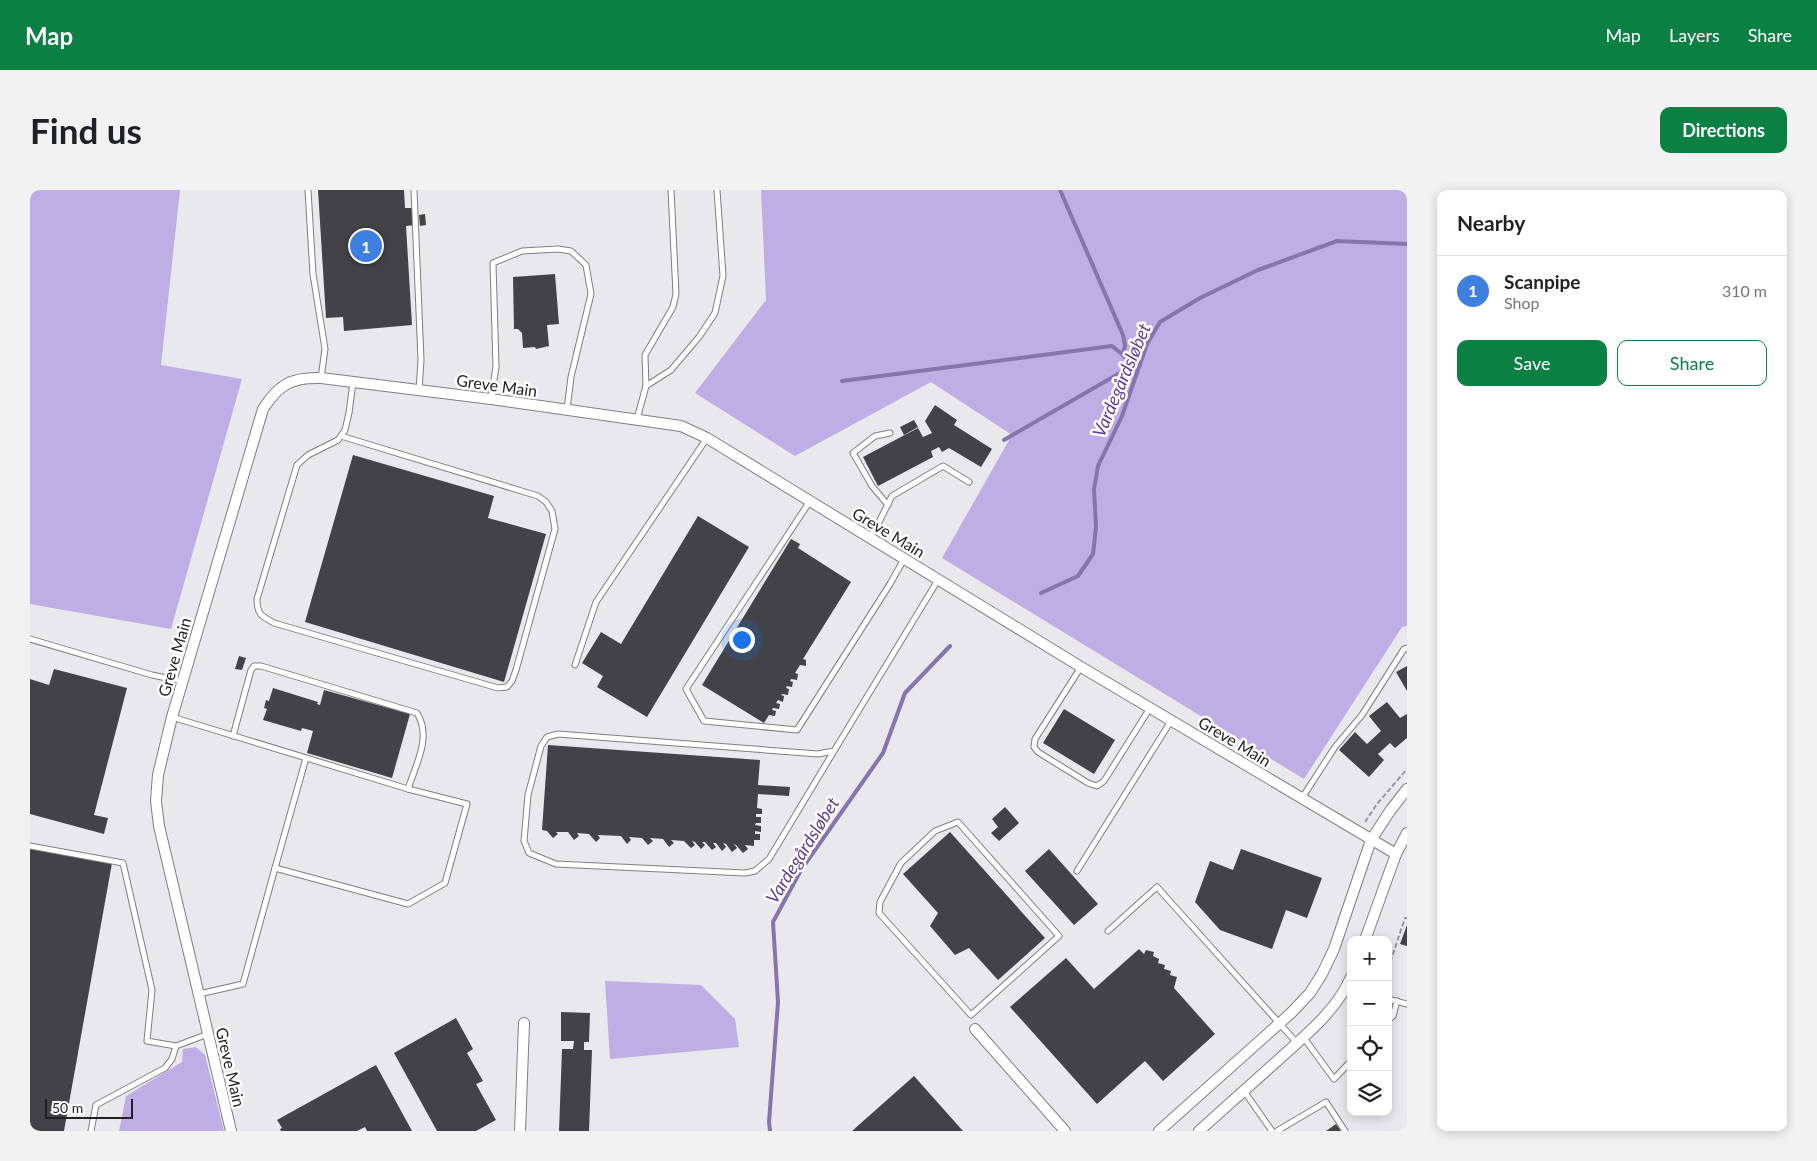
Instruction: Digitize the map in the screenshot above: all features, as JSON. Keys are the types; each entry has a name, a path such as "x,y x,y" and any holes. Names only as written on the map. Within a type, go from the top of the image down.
{"street":[{"name":"Greve Main","path":"231,1131 159,826 156,801 158,775 182,681 263,409 272,394 286,383 304,377 492,399 681,426 707,438 1081,667 1396,854"},
{"path":"1159,1131 1310,993 1334,949 1371,840 1390,810 1407,789"},
{"path":"1366,936 1396,854 1406,838"},
{"path":"1199,1131 1300,1040 1331,1008 1347,987"},
{"path":"520,1131 524,1023"},
{"path":"975,1029 1065,1131"}],"lane":[{"path":"308,190 313,274 326,349 321,378"},
{"path":"414,190 421,360 419,390"},
{"path":"638,419 646,386 644,355 673,307 676,294 671,190"},
{"path":"646,386 672,370 699,337 715,313 723,276 717,190"},
{"path":"492,399 496,367 493,263 522,251 558,248 570,251 586,265 591,294 571,377 567,409"},
{"path":"341,436 538,496 546,502 552,511 555,529 516,670 512,681 507,687 498,688 274,623 262,616 257,608 257,599 297,465 308,455 338,440 341,436 345,430 349,413 353,382"},
{"path":"888,505 872,486 853,453 875,436 890,433"},
{"path":"575,665 596,602 707,438"},
{"path":"869,538 892,496 943,466 968,482"},
{"path":"810,501 686,689 704,721 797,730 890,584 904,558"},
{"path":"834,751 818,754 558,734 546,737 528,795 524,842 529,853 556,864 745,874 755,871 768,859 834,751 938,579"},
{"path":"30,639 182,681"},
{"path":"1302,798 1335,746 1362,715 1404,649 1407,648"},
{"path":"233,736 251,670 254,666 262,666 417,713 423,722 425,738 408,789"},
{"path":"1081,667 1035,740 1034,747 1038,752 1088,783 1097,786 1104,781 1150,708"},
{"path":"172,717 408,789 467,804 444,883 408,904 275,868"},
{"path":"1077,871 1171,720"},
{"path":"199,994 243,984 306,758"},
{"path":"971,1016 1059,936 958,822 935,831 902,863 880,902 879,914 971,1016 975,1029"},
{"path":"30,846 123,863 152,990 147,1041 176,1046 208,1034"},
{"path":"1108,931 1157,887 1279,1023 1300,1040 1334,1079 1347,1065"},
{"path":"1392,1000 1407,1004"},
{"path":"1392,1017 1397,1001"},
{"path":"91,1131 96,1105 165,1068 172,1059 176,1046"},
{"path":"1244,1091 1272,1131"},
{"path":"1277,1131 1326,1102 1345,1131"}],"path":[{"path":"1358,832 1377,804 1407,769"},
{"path":"1392,957 1405,918 1407,918"}],"shaded area":[{"path":"30,190 180,190 161,365 242,379 171,629 30,604"},
{"path":"761,190 1407,190 1407,626 1402,627 1304,779 942,558 1012,435 931,382 795,456 695,393 766,300"},
{"path":"605,981 701,985 735,1019 739,1047 610,1059"},
{"path":"196,1047 205,1055 224,1131 119,1131 126,1096 182,1062 183,1049"}],"building":[{"path":"318,190 404,190 405,208 413,208 415,225 406,226 412,325 344,331 343,317 326,318"},
{"path":"425,214 426,225 420,226 419,215"},
{"path":"555,274 559,324 547,325 549,346 536,349 535,347 523,348 522,333 518,329 514,329 513,277"},
{"path":"935,405 957,420 954,425 992,449 981,467 949,448 942,452 939,447 931,451 933,457 878,486 863,457 918,428 923,437 932,433 925,421"},
{"path":"914,420 918,427 904,435 900,427"},
{"path":"353,455 494,496 488,518 546,534 504,682 305,622"},
{"path":"698,516 749,547 647,717 597,687 603,676 582,663 601,632 621,644"},
{"path":"791,539 800,544 798,548 851,582 803,659 806,660 806,666 800,665 795,673 798,674 797,680 791,679 790,681 793,682 792,687 787,686 786,688 789,689 788,695 782,694 784,696 783,702 778,700 776,703 780,704 779,709 773,708 772,710 776,711 775,716 769,715 764,723 702,685"},
{"path":"239,656 246,658 242,670 235,669"},
{"path":"1407,666 1407,691 1396,672"},
{"path":"54,669 127,688 94,815 108,818 104,834 30,814 30,679 49,685"},
{"path":"273,688 318,702 317,704 320,705 324,690 410,714 392,778 307,753 313,731 302,728 301,731 263,720 267,709 264,708 266,700 269,701"},
{"path":"1387,702 1400,718 1407,714 1407,738 1395,748 1390,743 1378,754 1384,760 1369,777 1339,750 1355,732 1367,744 1381,731 1369,716"},
{"path":"1064,709 1115,740 1094,774 1043,743"},
{"path":"548,745 760,760 758,785 790,787 789,796 758,794 757,808 762,809 762,814 756,814 756,817 761,817 761,823 756,823 755,825 761,826 761,832 755,831 755,834 760,834 760,840 754,840 754,846 745,845 748,849 743,853 734,844 737,848 732,852 723,843 726,847 722,851 716,843 713,843 716,847 712,850 705,842 702,842 705,845 701,849 692,841 695,845 691,848 684,841 671,840 674,843 669,847 663,839 650,838 653,841 648,845 642,838 629,837 631,840 627,844 621,836 598,835 600,838 596,842 589,834 577,833 579,836 574,840 568,832 556,832 558,834 553,838 547,831 542,830"},
{"path":"1005,807 1019,823 999,841 991,833 998,827 992,819"},
{"path":"950,832 1045,938 998,980 969,948 955,955 930,926 938,913 903,874"},
{"path":"30,848 112,863 64,1131 30,1131"},
{"path":"1049,849 1098,904 1074,925 1025,871"},
{"path":"1241,849 1322,878 1307,918 1286,910 1272,949 1220,930 1195,902 1210,861 1233,870"},
{"path":"1407,925 1407,946 1400,944"},
{"path":"1139,949 1144,954 1146,950 1154,952 1153,956 1159,959 1158,963 1165,965 1164,969 1171,971 1170,975 1177,977 1174,988 1215,1034 1163,1081 1145,1061 1097,1104 1010,1007 1066,958 1094,989"},
{"path":"561,1012 590,1013 589,1042 584,1042 584,1050 592,1050 589,1131 559,1131 562,1049 573,1049 574,1041 561,1041"},
{"path":"456,1018 473,1049 467,1053 483,1081 476,1084 496,1120 476,1131 437,1131 394,1053"},
{"path":"376,1065 412,1131 367,1131 365,1127 357,1131 281,1131 280,1129 282,1128 277,1120"},
{"path":"914,1076 963,1131 852,1131"},
{"path":"1336,1124 1341,1131 1326,1131"}],"waterway":[{"path":"1060,190 1123,335 1125,345 1123,355"},
{"name":"Vardegårdsløbet","path":"1041,593 1078,576 1093,554 1096,527 1094,489 1098,466 1122,416 1147,344 1160,322 1200,298 1258,270 1337,241 1407,244"},
{"path":"842,381 1112,346 1123,355 1137,373"},
{"path":"1004,440 1132,366"},
{"name":"Vardegårdsløbet","path":"770,1131 769,1122 778,1002 773,922 801,870 883,753 905,693 950,646"}],"place":[{"name":"Scanpipe","path":"366,246"}]}
